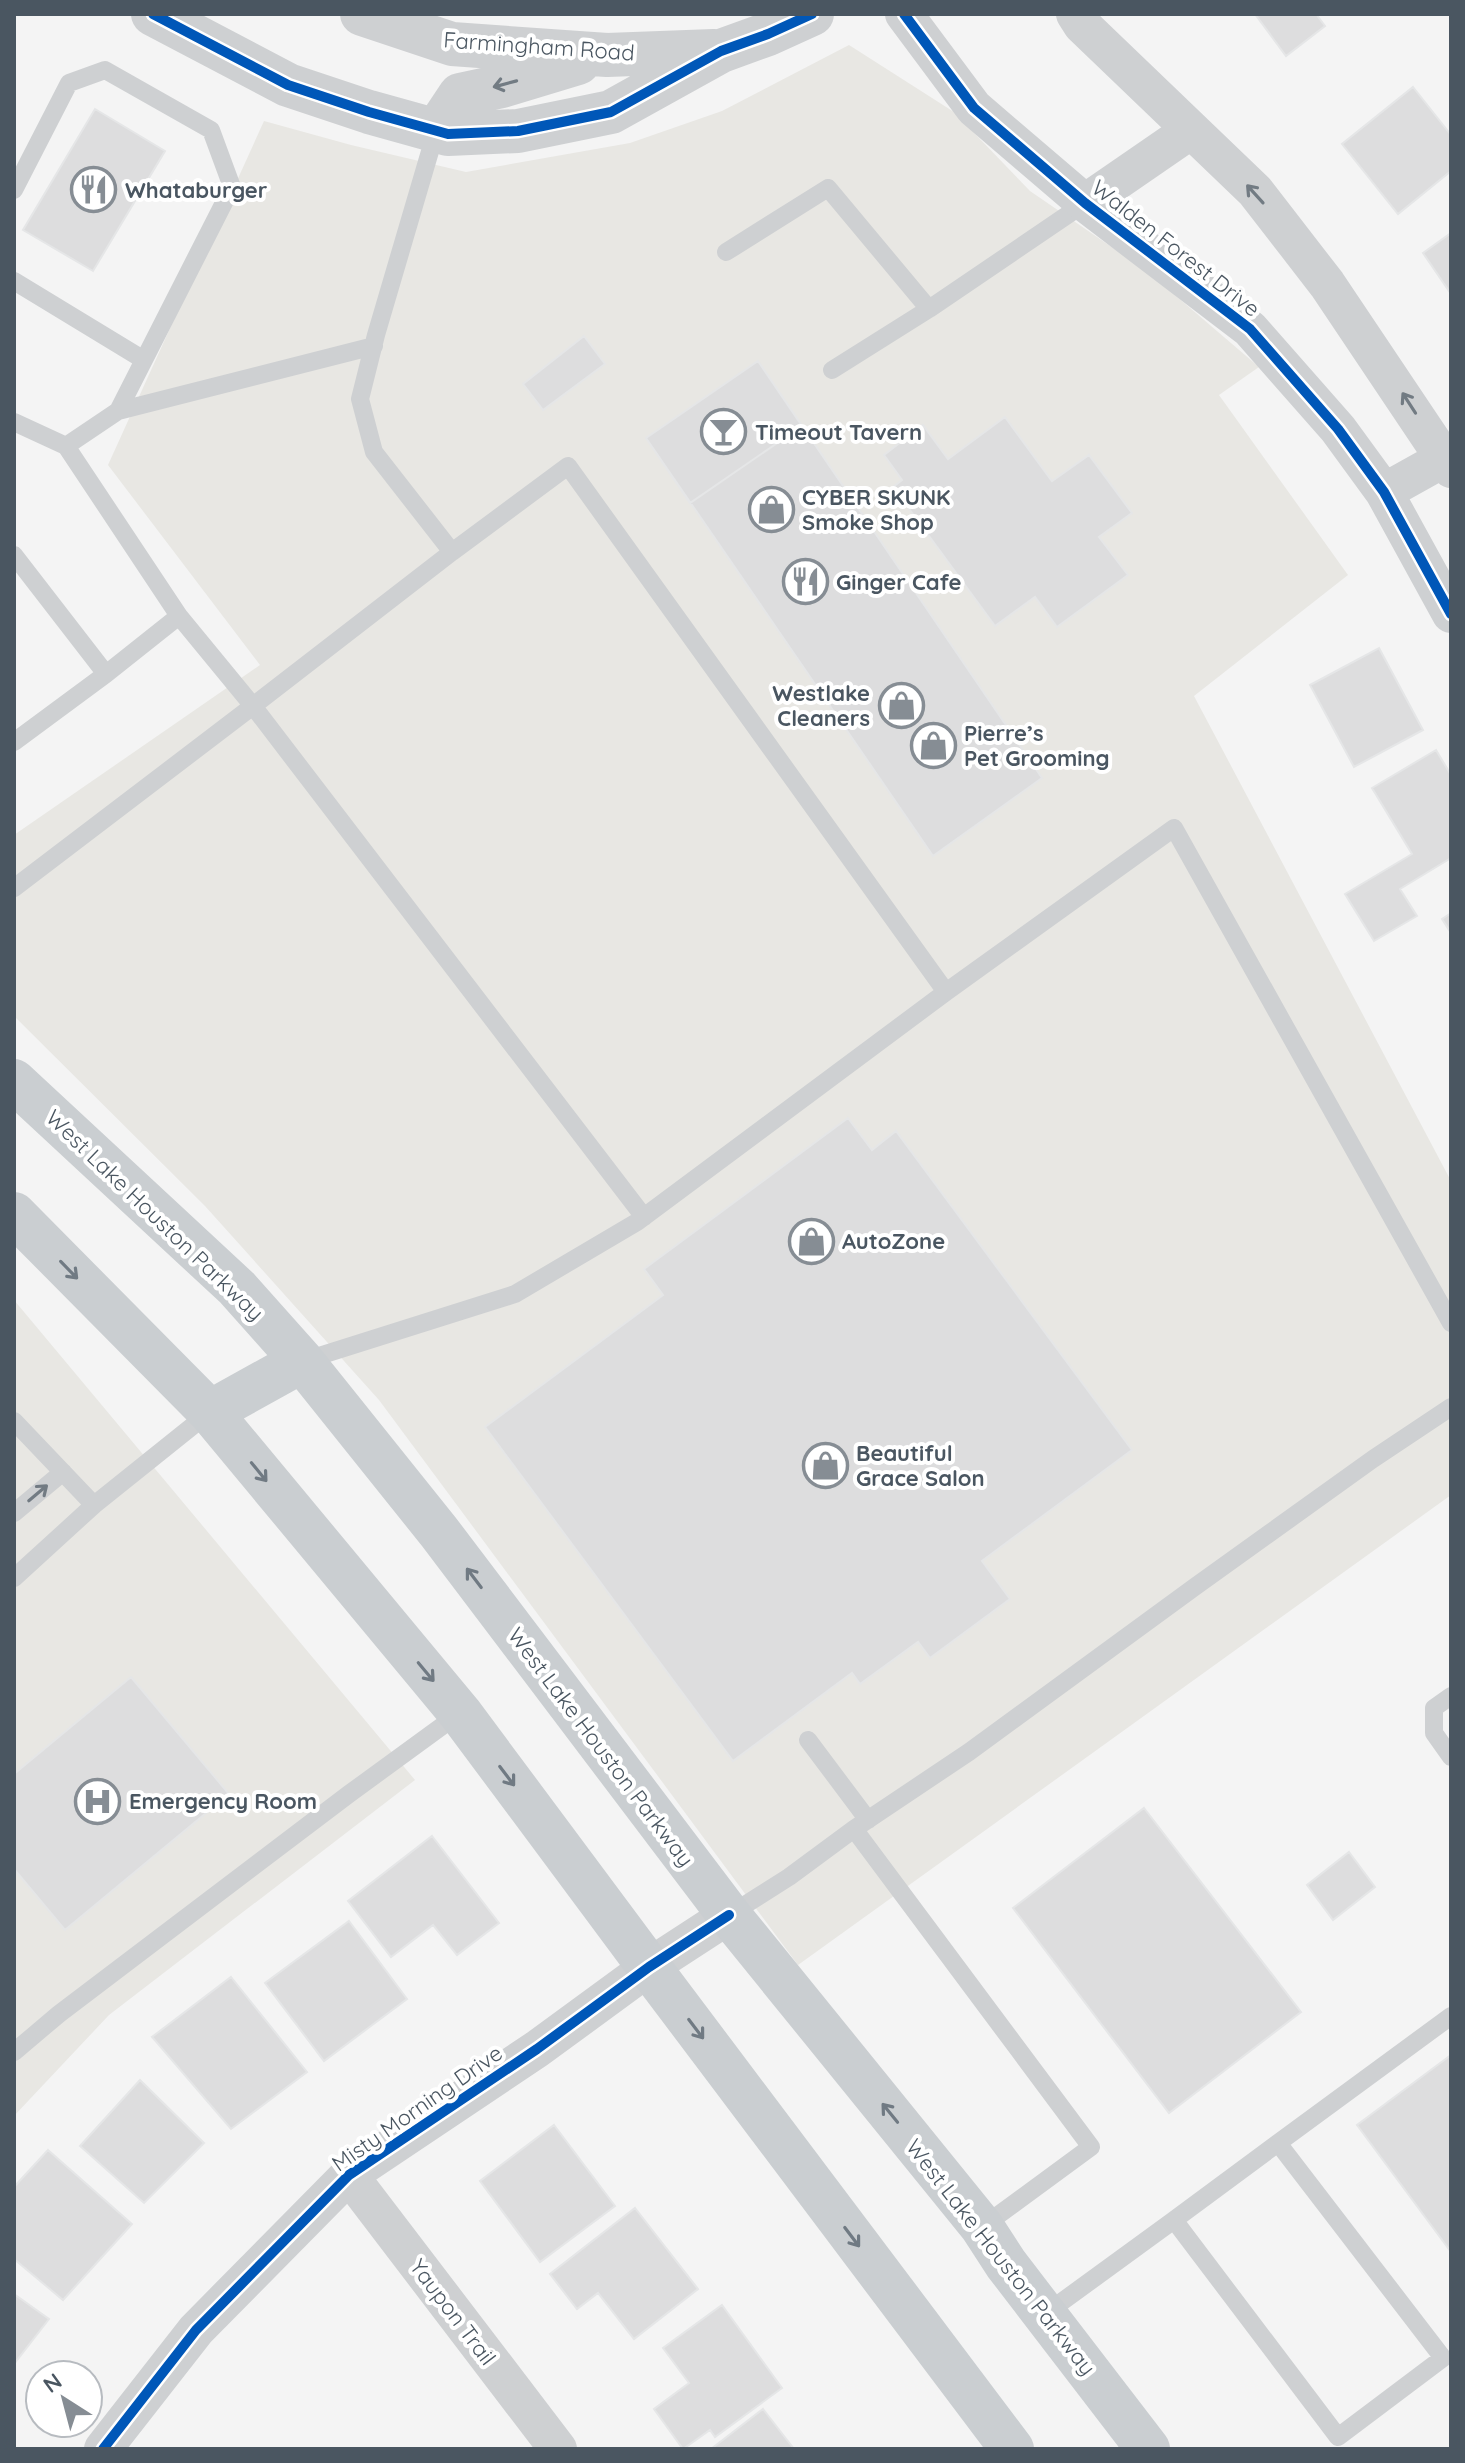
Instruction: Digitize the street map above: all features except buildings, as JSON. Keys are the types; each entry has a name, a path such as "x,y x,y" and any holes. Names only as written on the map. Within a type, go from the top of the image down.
{"main road":[{"name":"West Lake Houston Parkway","path":"14,1081 237,1288 302,1361 439,1532 729,1915 982,2227 1006,2264 1148,2449"},
{"path":"14,1214 210,1412 460,1713 1012,2449"},
{"path":"210,1412 302,1361"}],"street":[{"name":"Farmingham Road","path":"153,14 288,85 448,134 518,131 611,112 721,51 812,14"},
{"name":"Farmingham Road","path":"362,14 452,44 607,55 721,51"},
{"name":"Walden Forest Drive","path":"904,14 974,108 1085,203 1250,329 1338,429 1384,492 1451,614"},
{"path":"1075,14 1082,25 1255,191 1327,284 1448,463 1384,492"},
{"path":"436,131 460,95 607,55"},
{"path":"1085,203 1191,130"},
{"name":"Misty Morning Drive","path":"103,2449 196,2330 349,2175 729,1915"},
{"name":"Yaupon Trail","path":"349,2175 558,2449"}],"lane":[{"path":"14,190 69,83 105,70 211,130 232,187 118,411"},
{"path":"436,131 360,399 374,452 452,552"},
{"path":"726,252 828,188 929,309"},
{"path":"832,370 929,309 1085,203"},
{"path":"14,281 144,360"},
{"path":"66,446 118,411 374,346"},
{"path":"14,422 66,446 179,616 253,706 644,1217"},
{"path":"14,888 568,466 946,992"},
{"path":"14,555 106,674"},
{"path":"14,742 179,616"},
{"path":"302,1361 515,1294 644,1217 946,992 1174,828 1451,1323"},
{"path":"729,1915 969,1752 1373,1459 1451,1407"},
{"path":"14,1578 94,1505 210,1412"},
{"path":"14,1421 94,1505"},
{"path":"14,1513 63,1472"},
{"path":"1451,1696 1434,1708 1434,1733 1451,1757"},
{"path":"14,2052 59,2014 460,1713"},
{"path":"808,1740 861,1824 1091,2147 982,2227"},
{"path":"1045,2314 1451,2016"},
{"path":"1174,2220 1338,2437 1443,2358 1278,2143"}],"shaded area":[{"path":"849,45 954,112 1030,191 1148,272 1259,367 1219,395 1348,575 1194,696 1451,1181 1451,1495 798,1965 379,1400 205,1206 14,1016 14,835 260,665 108,465 264,121 466,172 630,143 722,111"},
{"path":"14,1300 415,1780 109,2015 14,2116"}],"cycle path":[{"path":"153,14 288,85 448,134 518,131 611,112 721,51 812,14"},
{"path":"904,14 974,108 1085,203 1250,329 1338,429 1384,492 1451,614"},
{"path":"103,2449 196,2330 349,2175 729,1915"}],"place":[{"name":"Whataburger","path":"94,190"},
{"name":"Timeout Tavern","path":"724,432"},
{"name":"CYBER SKUNK Smoke Shop","path":"771,510"},
{"name":"Ginger Cafe","path":"805,582"},
{"name":"Westlake Cleaners","path":"901,706"},
{"name":"Pierre’s Pet Grooming","path":"933,746"},
{"name":"AutoZone","path":"811,1241"},
{"name":"Beautiful Grace Salon","path":"825,1466"},
{"name":"Emergency Room","path":"98,1801"}]}
